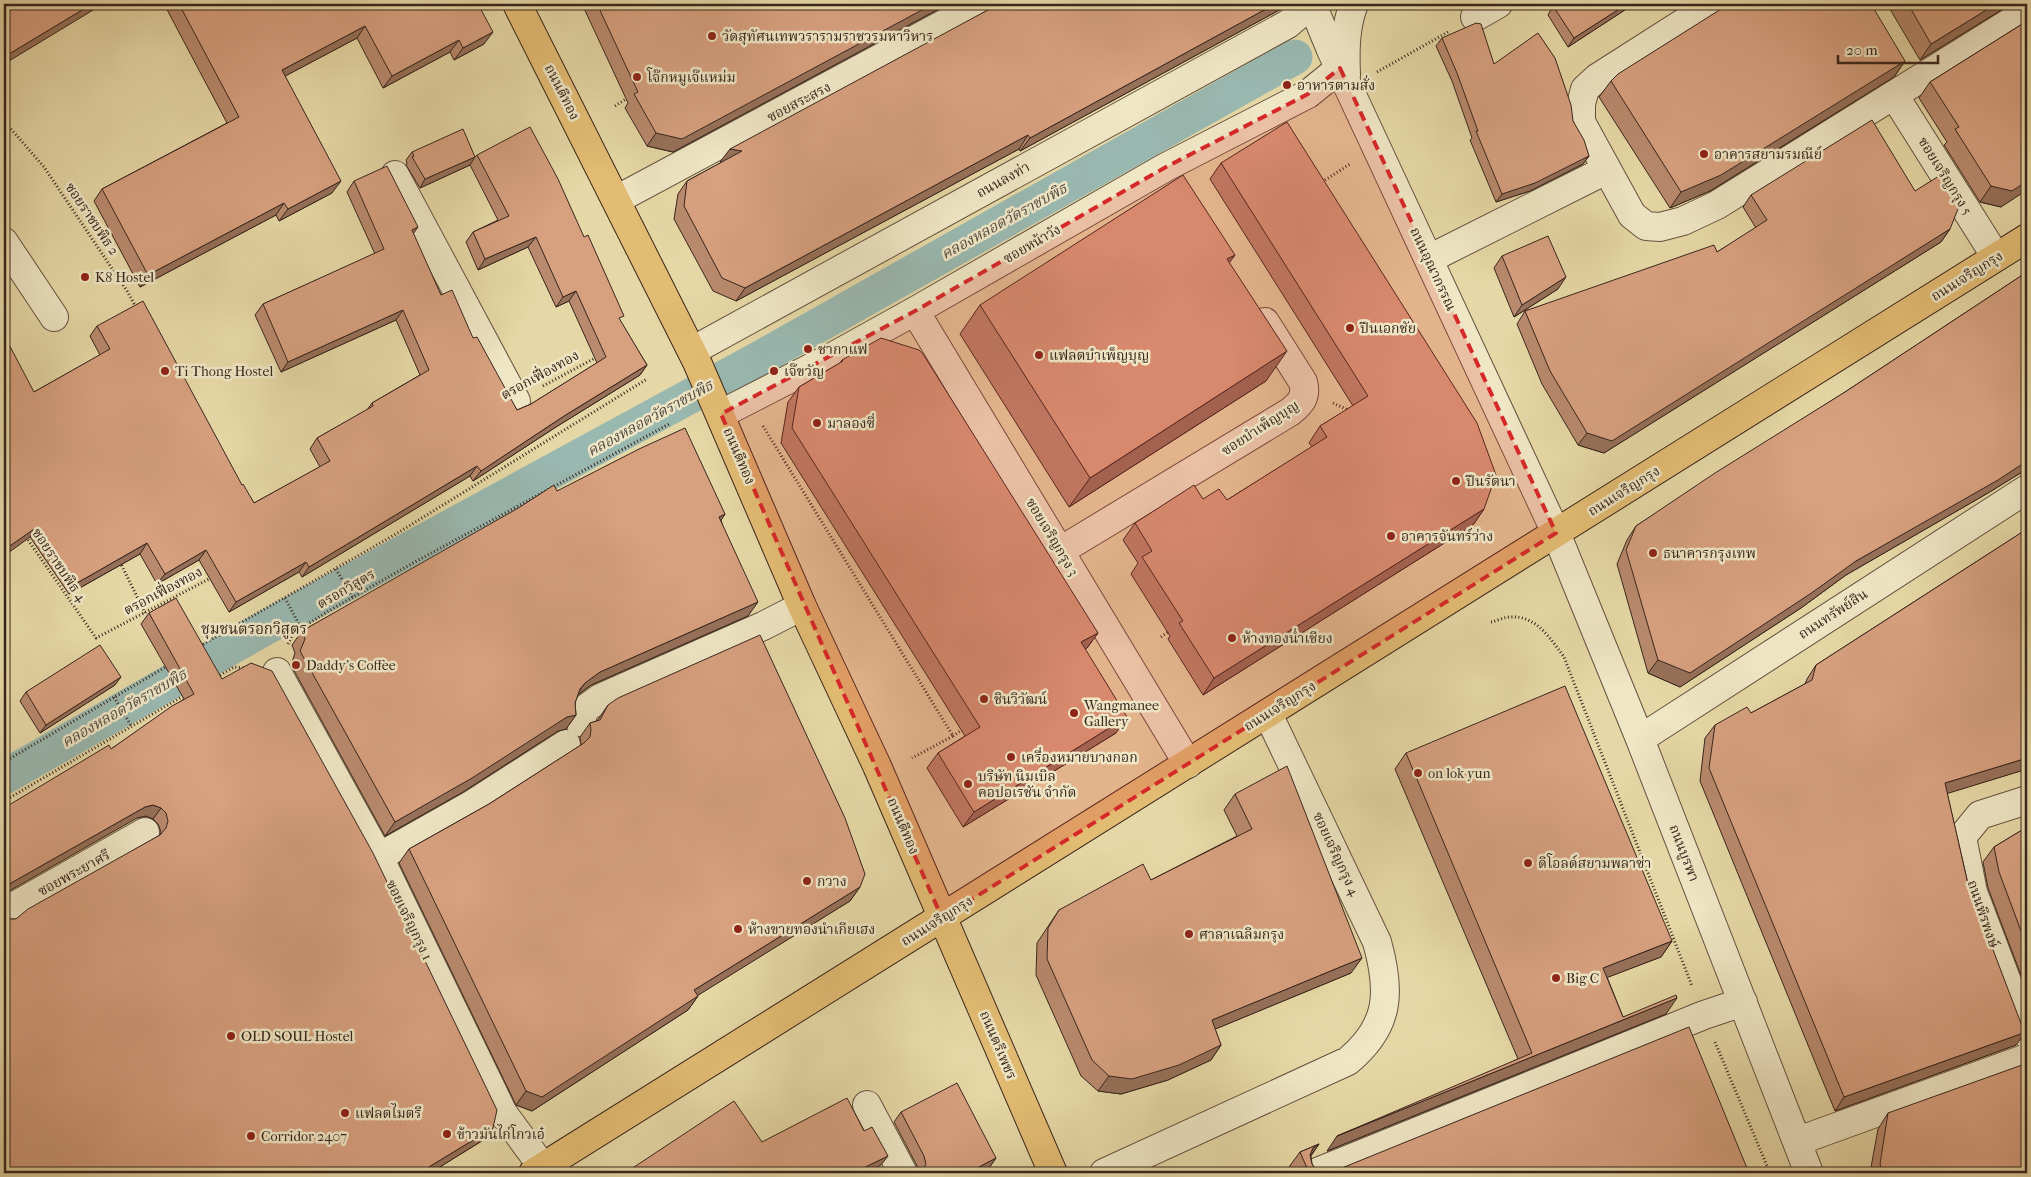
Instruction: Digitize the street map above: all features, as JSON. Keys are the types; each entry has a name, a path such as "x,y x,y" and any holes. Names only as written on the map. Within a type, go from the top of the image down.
{"main road":[{"name":"ถนนตีทอง","path":"517,4 694,356 802,606 877,766 942,918"},
{"name":"ถนนเจริญกรุง","path":"541,1171 2027,239"},
{"name":"ถนนตรีเพชร","path":"942,918 1050,1172"}],"street":[{"name":"ซอยสระสรง","path":"616,200 982,4"},
{"name":"ถนนอุณากรรณ","path":"1311,4 1556,533"},
{"name":"ถนนลงท่า","path":"694,356 1288,24 1311,4"},
{"path":"1345,79 1346,42 1354,4"},
{"path":"1475,17 1498,4"},
{"path":"1713,4 1597,78 1585,88 1580,104 1581,122 1606,170 1632,215 1646,226 1660,227 1683,221 1717,205 2027,12"},
{"name":"ซอยเจริญกรุง 5","path":"1901,58 1904,88 1996,257"},
{"name":"ซอยหน้าวัง","path":"717,407 832,357 916,311 1166,167 1308,94 1345,79"},
{"path":"1166,167 1181,190"},
{"path":"1429,260 1606,170"},
{"path":"395,174 516,400"},
{"path":"4,242 54,317"},
{"name":"ซอยบำเพ็ญบุญ","path":"1060,551 1290,412 1302,401 1305,391 1303,382 1250,299"},
{"name":"ซอยเจริญกรุง 3","path":"916,311 1188,764"},
{"name":"ถนนทรัพย์สิน","path":"1640,739 2027,489"},
{"name":"ถนนบูรพา","path":"1556,533 1640,739 1809,1173"},
{"path":"379,857 471,805 573,733 585,709 600,698 763,626 802,606"},
{"name":"ซอยเจริญกรุง 1","path":"278,672 379,857 504,1113 541,1171"},
{"name":"ซอยเจริญกรุง 4","path":"1104,1173 1348,1061 1360,1051 1379,1025 1385,1000 1382,959 1377,942 1268,714"},
{"name":"ถนนพีรพงษ์","path":"2027,800 1980,815 1962,838 1973,892 2027,1034"},
{"name":"ซอยพระยาศรี","path":"4,916 11,908 146,832"},
{"path":"1316,1173 1704,1015 1743,1002"},
{"path":"1798,1141 2027,1058"},
{"path":"867,1105 903,1173"}],"path":[{"path":"1345,79 1475,17"},
{"path":"615,106 631,96"},
{"name":"ซอยราชบพิธ 2","path":"4,122 44,167 141,315"},
{"path":"1320,183 1358,159"},
{"name":"ตรอกเฟื่องทอง","path":"516,400 600,355"},
{"path":"195,650 396,534 647,379"},
{"path":"1305,391 1354,412"},
{"path":"761,422 953,736"},
{"name":"ตรอกวิสูตร","path":"278,672 287,660 287,645 293,633 351,596 671,423"},
{"name":"ซอยราชบพิธ 4","path":"25,536 96,638"},
{"path":"119,560 145,613"},
{"name":"ตรอกเฟื่องทอง","path":"96,638 212,578 208,569"},
{"path":"336,569 351,596"},
{"path":"285,598 301,628"},
{"path":"1491,622 1510,617 1534,622 1546,633 1564,656 1704,1015 1770,1173"},
{"path":"1160,637 1177,626"},
{"path":"4,762 170,664"},
{"path":"208,682 234,667 250,669 263,675 278,672"},
{"path":"4,801 131,725 191,692"},
{"path":"115,698 131,725"},
{"path":"912,758 969,726"}],"highlighted area":[{"path":"1340,68 1556,533 942,918 721,414 915,311 1166,167 1308,94"}],"building":[{"path":"4,4 92,4 4,57"},
{"path":"179,4 478,4 493,32 463,48 459,40 392,76 365,26 282,70 341,181 288,209 284,203 148,275 102,189 239,117"},
{"path":"597,4 933,4 682,139 656,133 634,94 638,92"},
{"path":"999,4 1275,4 1030,138 1028,135 745,288 722,278 684,206 687,181 742,151 730,149"},
{"path":"1558,4 1627,4 1574,38 1553,6"},
{"name":"อาคารสยามรมณีย์","path":"1729,4 1871,4 1905,61 1721,175 1681,192 1611,81 1618,74"},
{"path":"1908,4 1996,4 1931,44"},
{"path":"2027,21 2027,181 2012,191 1991,186 1955,129 1959,127 1930,82"},
{"path":"1476,23 1481,24 1494,64 1538,33 1555,58 1571,105 1573,121 1584,140 1589,156 1535,183 1502,194 1476,131 1478,131 1457,73 1442,38"},
{"path":"1872,120 1915,191 1942,174 1960,204 1950,229 1612,441 1587,433 1550,371 1525,311 1714,245 1717,252 1767,220 1751,195"},
{"path":"1287,122 1477,423 1496,475 1484,509 1214,678 1179,623 1183,621 1142,557 1152,551 1135,523 1194,485 1203,499 1219,489 1227,500 1327,437 1320,426 1368,396 1221,163"},
{"path":"530,127 558,179 584,237 588,235 624,316 619,318 647,365 564,416 481,471 477,466 309,567 306,562 236,602 206,550 165,574 147,543 77,583 37,527 4,550 4,335 34,392 110,349 97,326 143,301 242,485 254,503 330,461 317,438 373,406 372,403 429,370 403,310 288,362 263,304 384,249 354,181 387,166 418,227 412,230 441,295 452,290 473,338 477,337 517,410 531,404 606,357 576,291 563,297 536,237 485,259 473,232 509,216 477,155"},
{"path":"463,129 475,157 425,179 412,157 414,156 412,152"},
{"name":"แฟลตบำเพ็ญบุญ","path":"1183,175 1235,255 1227,259 1287,351 1090,478 980,305"},
{"path":"1548,236 1566,277 1522,305 1502,256"},
{"path":"2027,272 2027,461 1998,480 1856,561 1810,594 1690,673 1658,660 1626,550 1636,526"},
{"path":"881,338 919,350 923,354 1098,633 1081,642 1127,717 974,812 938,753 980,727 792,428 799,387"},
{"path":"685,428 725,514 719,517 758,602 600,672 580,689 575,703 576,715 567,717 472,778 395,822 300,651 305,639 302,631 520,507 554,485 557,491"},
{"path":"2027,529 2027,758 1945,783 1968,884 2022,1026 2026,1032 1844,1097 1709,768 1715,725 1747,707 1751,713 1812,680 1816,665"},
{"path":"176,598 222,679 251,663 272,671 373,853 497,1110 493,1128 419,1173 4,1173 4,917 16,919 28,909 160,835 166,828 168,821 166,813 161,808 153,805 145,807 11,883 4,892 4,808 109,745 111,749 172,706 194,694 149,613"},
{"path":"760,635 845,818 865,874 860,887 694,990 698,996 542,1097 526,1091 409,849 489,804 584,743 590,737 590,723 600,720 608,705 618,698"},
{"path":"100,645 121,677 46,725 26,692"},
{"path":"1565,686 1672,941 1603,968 1623,1017 1676,995 1677,998 1337,1136 1532,1053 1406,753"},
{"name":"ศาลาเฉลิมกรุง","path":"1287,766 1362,958 1212,1020 1221,1045 1179,1065 1132,1079 1109,1076 1092,1060 1047,959 1048,928 1059,910 1143,864 1151,880 1252,829 1235,794"},
{"path":"2027,827 2027,947 1999,872 1994,847"},
{"path":"1689,1027 1749,1173 1323,1173 1332,1172"},
{"path":"2022,1065 2027,1081 2027,1173 1883,1173 1880,1164 1888,1113"},
{"path":"957,1083 996,1158 977,1168 980,1173 921,1173 926,1164 924,1156 901,1112"},
{"path":"847,1098 864,1131 872,1127 888,1156 853,1173 625,1173 734,1101 762,1142"},
{"path":"1319,1144 1313,1148 1310,1155 1316,1170 1323,1173 1294,1173 1307,1168 1300,1152"}],"waterway":[{"name":"คลองหลอดวัดราชบพิธ","path":"4,777 263,629 762,357 1295,57"}],"place":[{"name":"วัดสุทัศนเทพวรารามราชวรมหาวิหาร","path":"712,36"},
{"name":"โจ๊กหมูเจ๊แหม่ม","path":"637,77"},
{"name":"อาหารตามสั่ง","path":"1287,85"},
{"name":"อาคารสยามรมณีย์","path":"1704,154"},
{"name":"K8 Hostel","path":"85,277"},
{"name":"ปืนเอกชัย","path":"1350,328"},
{"name":"ชากาแฟ","path":"808,349"},
{"name":"แฟลตบำเพ็ญบุญ","path":"1039,355"},
{"name":"Ti Thong Hostel","path":"165,371"},
{"name":"เจ๊ขวัญ","path":"774,371"},
{"name":"มาลองซี่","path":"817,423"},
{"name":"ปืนรัตนา","path":"1456,481"},
{"name":"อาคารจันทร์ว่าง","path":"1391,536"},
{"name":"ธนาคารกรุงเทพ","path":"1653,553"},
{"name":"ห้างทองน่ำเชียง","path":"1232,638"},
{"name":"Daddy's Coffee","path":"296,665"},
{"name":"ชินวิวัฒน์","path":"984,699"},
{"name":"Wangmanee Gallery","path":"1074,713"},
{"name":"เครื่องหมายบางกอก","path":"1011,757"},
{"name":"on lok yun","path":"1418,773"},
{"name":"บริษัท นิมเบิล คอปอเรชัน จำกัด","path":"968,784"},
{"name":"ดิโอลด์สยามพลาซ่า","path":"1528,863"},
{"name":"กวาง","path":"807,881"},
{"name":"ห้างขายทองนำเกียเฮง","path":"738,929"},
{"name":"ศาลาเฉลิมกรุง","path":"1189,934"},
{"name":"Big C","path":"1556,978"},
{"name":"OLD SOUL Hostel","path":"231,1036"},
{"name":"แฟลตไมตรี","path":"345,1113"},
{"name":"ข้าวมันไก่โกวเอ๋","path":"447,1134"},
{"name":"Corridor 2407","path":"251,1136"}],"district":[{"name":"ชุมชนตรอกวิสูตร","path":"254,629"}]}
